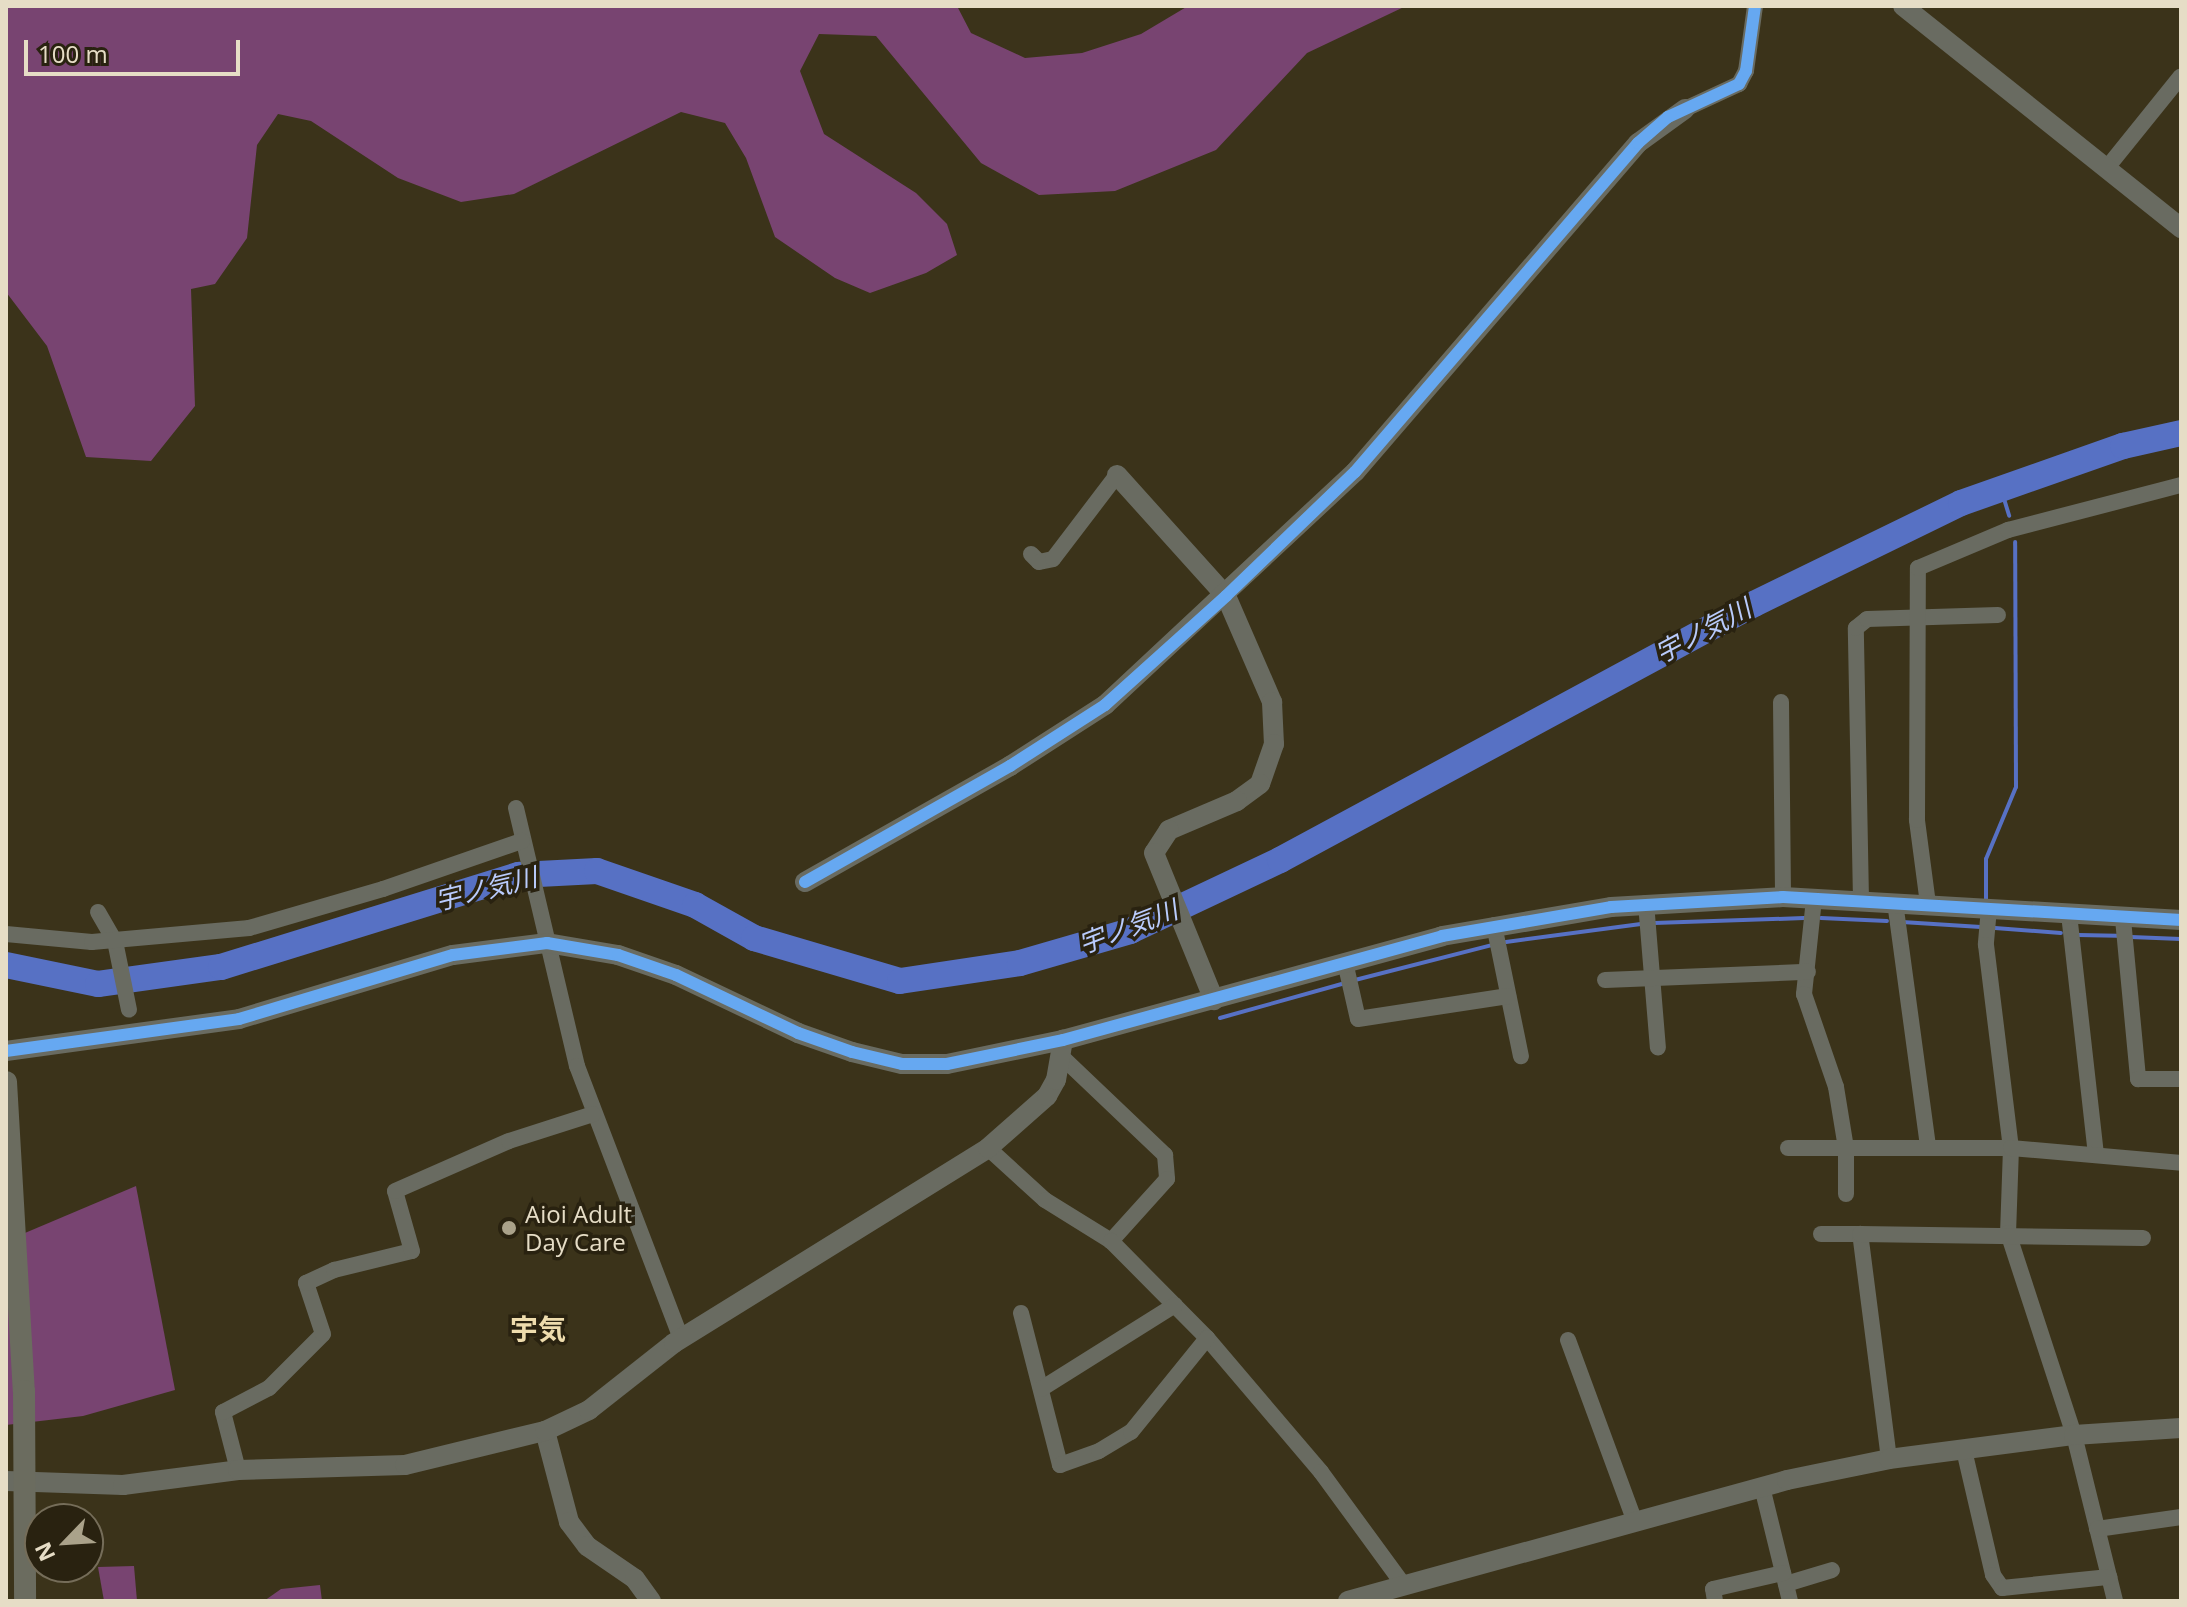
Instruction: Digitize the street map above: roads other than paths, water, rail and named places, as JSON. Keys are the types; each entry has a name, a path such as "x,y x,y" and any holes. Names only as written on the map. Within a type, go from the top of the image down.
{"main road":[{"path":"6,1082 24,1391 25,1601"}],"street":[{"path":"805,882 1010,766 1105,705 1226,596 1355,472 1638,143 1685,109 1739,84 1746,71 1755,6"},
{"path":"1903,6 2181,228"},
{"path":"2106,169 2181,76"},
{"path":"1031,554 1039,562 1053,559 1117,475 1226,596 1272,702 1274,744 1268,770 1249,794 1162,836 1154,853 1214,1000"},
{"path":"1928,904 1917,820 1915,618 1918,568 2008,530 2181,485"},
{"path":"1861,900 1856,628 1867,619 1998,615"},
{"path":"1781,702 1783,897"},
{"path":"516,808 522,844 593,1114 681,1339"},
{"path":"6,934 116,944 249,928 522,844"},
{"path":"6,1051 239,1019 453,955 547,943 618,955 676,975 798,1033 902,1064 991,1058 1062,1048 1345,962 1494,925 1646,903 1783,897 2181,920"},
{"path":"1814,899 1804,994 1836,1087 1846,1148 1846,1194"},
{"path":"1895,902 1928,1147"},
{"path":"1646,903 1658,1048"},
{"path":"1989,908 1986,945 2011,1148 2008,1233 2074,1435 2115,1601"},
{"path":"98,912 116,944 129,1010"},
{"path":"2069,914 2096,1154"},
{"path":"2123,919 2138,1079 2181,1079"},
{"path":"1494,925 1521,1056"},
{"path":"1345,962 1358,1019 1508,996"},
{"path":"1605,980 1808,972"},
{"path":"6,1481 123,1485 238,1470 405,1465 545,1431 589,1410 681,1339 988,1148 1047,1096 1062,1048"},
{"path":"1062,1048 1165,1155 1167,1179 1111,1241"},
{"path":"238,1470 223,1412 269,1388 323,1334 306,1283 334,1270 412,1251 395,1191 509,1141 593,1114"},
{"path":"988,1148 1045,1200 1111,1241 1207,1338 1321,1472 1403,1584"},
{"path":"1788,1148 2011,1148 2181,1163"},
{"path":"1821,1234 2008,1233 2143,1238"},
{"path":"1860,1234 1889,1459"},
{"path":"1041,1389 1175,1305"},
{"path":"1021,1313 1060,1465 1131,1432 1207,1338"},
{"path":"1568,1340 1635,1522"},
{"path":"1348,1601 1762,1487 1889,1459 2074,1435 2181,1428"},
{"path":"545,1431 569,1522 587,1546 635,1579 651,1601"},
{"path":"1964,1450 1993,1575 2002,1588 2109,1577"},
{"path":"1762,1487 1786,1586"},
{"path":"2097,1529 2181,1517"},
{"path":"1715,1601 1713,1589 1786,1586 1832,1570"}],"waterway":[{"name":"宇ノ気川","path":"6,965 98,984 221,967 519,875 597,871 695,905 754,938 900,981 1020,963 1130,931 1280,860 1754,604 1961,503 2123,446 2181,433"},
{"path":"2001,489 2009,516"},
{"path":"1986,899 1986,859 2016,787 2015,542"},
{"path":"1654,923 1804,918"},
{"path":"1821,918 1887,921"},
{"path":"1902,922 1981,927"},
{"path":"1506,942 1641,924"},
{"path":"1995,928 2061,933"},
{"path":"2078,935 2117,936"},
{"path":"2131,937 2181,939"},
{"path":"1355,980 1492,945"},
{"path":"1220,1018 1345,983"}],"place":[{"name":"Aioi Adult Day Care","path":"509,1228"}],"district":[{"name":"宇気","path":"538,1328"}]}
